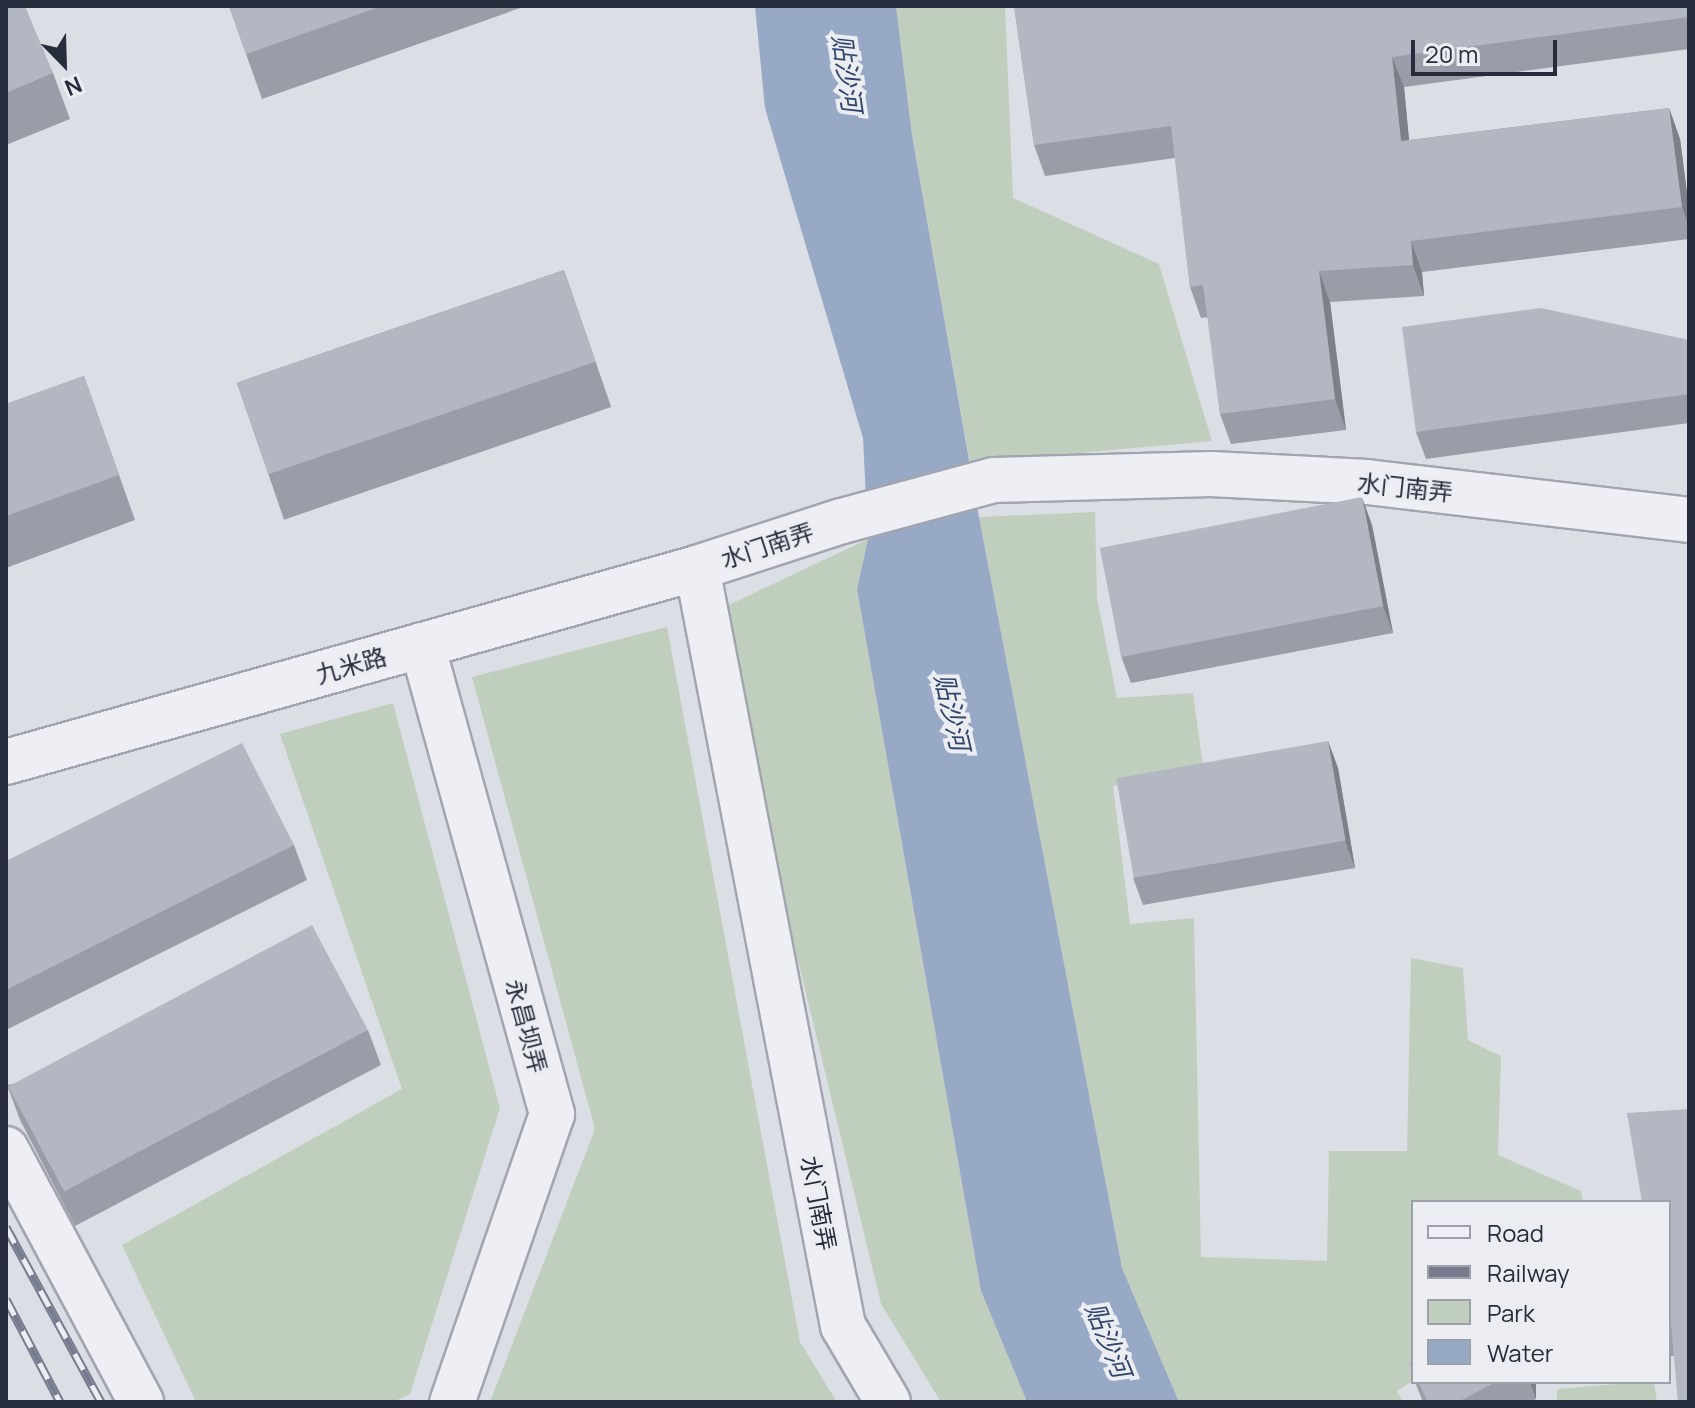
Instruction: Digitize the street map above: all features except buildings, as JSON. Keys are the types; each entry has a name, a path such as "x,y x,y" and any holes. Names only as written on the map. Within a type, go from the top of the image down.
{"street":[{"name":"水门南弄","path":"888,1402 843,1326 697,568 842,521 994,480 1211,474 1351,481 1689,520"},
{"name":"九米路","path":"6,762 697,568"},
{"name":"永昌坝弄","path":"422,645 552,1114 452,1402"},
{"path":"6,1149 141,1402"}],"green space":[{"path":"896,6 1005,6 1013,198 1159,264 1212,441 970,463 912,135"},
{"path":"1095,512 1097,598 1117,698 1193,693 1203,766 1113,786 1130,924 1194,918 1201,1257 1327,1261 1329,1151 1407,1151 1411,958 1463,968 1468,1040 1501,1056 1498,1155 1581,1191 1583,1200 1411,1200 1411,1382 1397,1391 1403,1402 1179,1402 1122,1268 979,517"},
{"path":"868,539 857,589 981,1291 1027,1402 941,1402 881,1304 714,612"},
{"path":"667,627 800,1342 837,1402 490,1402 595,1129 472,677"},
{"path":"393,703 500,1108 410,1394 393,1402 196,1402 122,1245 402,1089 280,734"},
{"path":"1654,1384 1657,1402 1557,1402 1557,1389"}],"water":[{"name":"贴沙河","path":"755,6 896,6 912,135 979,517 1122,1268 1179,1402 1027,1402 981,1291 857,589 868,539 863,438 765,108"}],"railway":[{"path":"6,1227 101,1402"},
{"path":"6,1299 60,1402"}]}
